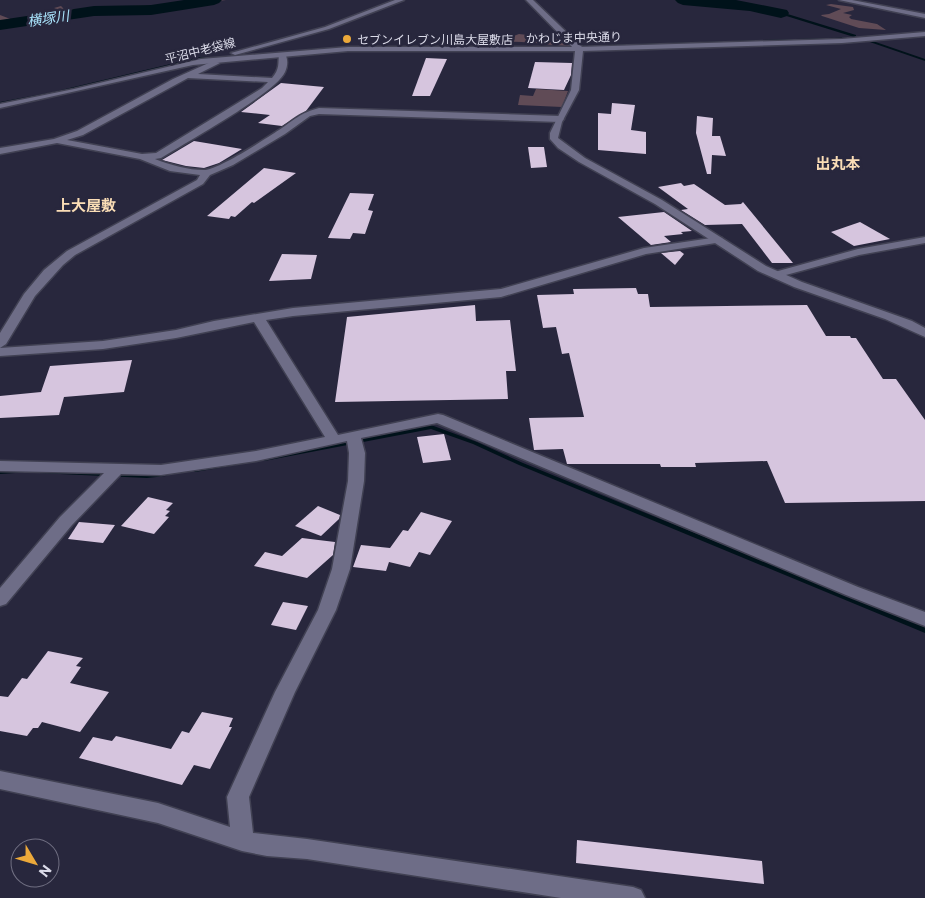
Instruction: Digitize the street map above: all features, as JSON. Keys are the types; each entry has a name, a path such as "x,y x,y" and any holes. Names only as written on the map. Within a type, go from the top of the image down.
{"street":[{"name":"平沼中老袋線","path":"0,106 193,64 327,28 400,0"},
{"path":"529,0 579,49 579,68 574,94 554,132 554,139 566,151 652,198 746,260 775,275 871,309 925,333"},
{"path":"842,0 925,16"},
{"name":"かわじま中央通り","path":"193,64 363,49 579,49 842,41 925,34"},
{"path":"142,157 158,156 265,90 275,80 283,67 282,55"},
{"path":"0,151 56,141 80,133 186,76 216,63"},
{"path":"186,76 275,80"},
{"path":"0,344 35,286 53,266 71,252 200,182 207,173 230,163 282,132 307,114 319,111 560,119"},
{"path":"56,141 142,157 170,168 207,173"},
{"path":"0,352 103,345 176,334 214,325 258,318 362,305 502,293 529,287 636,253 718,240"},
{"path":"775,275 858,252 925,240"},
{"path":"258,318 333,439"},
{"path":"0,466 161,470 256,456 438,418 843,588 925,619"},
{"path":"242,841 238,797 285,692 327,610 341,569 356,481 357,453 353,435"},
{"path":"0,600 66,521 118,468"},
{"path":"0,780 158,813 242,841 267,846 307,849 632,898"}],"shaded area":[{"path":"189,0 226,0 186,5 186,7 173,9 72,15 58,19 0,25 0,15 13,20 20,20 59,13 60,11 54,8 61,6 64,9 76,11 165,5"},
{"path":"826,5 853,7 854,10 843,13 852,15 849,17 851,19 877,24 886,30 859,28 822,16 841,9"},
{"path":"519,34 568,40 572,46 507,42 496,44 499,47 488,47 484,40 505,39"},
{"path":"536,89 568,91 562,107 518,105 520,95 533,96"}],"building":[{"path":"426,58 447,59 430,96 412,96"},
{"path":"535,62 572,63 571,75 564,90 528,88"},
{"path":"281,83 324,87 306,111 282,126 258,123 270,115 241,112"},
{"path":"612,103 635,105 631,130 646,132 646,154 598,150 598,113 611,114"},
{"path":"697,116 713,118 712,136 720,136 726,156 712,155 711,174 707,174 696,133"},
{"path":"194,141 242,149 219,163 204,168 162,160"},
{"path":"528,147 544,147 547,167 531,168"},
{"path":"264,168 296,173 254,203 252,202 235,217 231,216 229,219 207,216"},
{"path":"681,183 684,186 694,184 725,205 741,204 743,202 793,263 772,263 742,224 705,225 681,210 688,209 658,187"},
{"path":"350,193 374,194 368,210 373,211 365,234 353,233 350,239 328,238"},
{"path":"664,212 692,231 664,236 671,242 651,245 618,217"},
{"path":"860,222 890,239 854,246 831,232"},
{"path":"680,251 684,254 675,265 661,253"},
{"path":"282,254 317,255 311,279 269,281"},
{"path":"636,288 638,294 648,294 650,307 807,305 826,336 850,336 851,338 856,338 883,379 896,379 925,420 925,501 785,503 767,461 695,463 696,467 661,467 660,464 567,464 563,449 534,450 529,418 584,417 569,353 562,354 556,327 543,328 537,295 574,294 573,289"},
{"path":"475,305 476,321 510,320 516,371 506,371 508,399 335,402 347,317"},
{"path":"132,360 124,392 64,397 59,415 0,418 0,396 41,392 50,366"},
{"path":"444,434 451,460 423,463 417,437"},
{"path":"148,497 173,503 166,510 170,511 165,516 169,517 154,534 121,526"},
{"path":"318,506 340,515 339,519 321,536 295,526"},
{"path":"421,512 452,521 430,555 419,552 410,567 389,562 386,571 353,567 361,545 390,548 403,530 408,531"},
{"path":"79,522 115,525 103,543 68,539"},
{"path":"302,538 335,542 333,555 307,578 254,566 265,552 282,556"},
{"path":"283,602 308,606 296,630 271,625"},
{"path":"48,651 83,658 76,666 81,667 70,683 109,692 80,732 42,722 38,728 33,728 27,736 0,731 0,696 8,697 22,678 27,679"},
{"path":"202,712 233,718 229,727 232,727 210,769 194,765 182,785 79,758 93,737 112,741 116,736 171,749 182,731 189,733"},
{"path":"577,840 762,861 764,884 576,863"}],"waterway":[{"name":"横塚川","path":"0,25 94,11 151,10 214,0"},
{"name":"横塚川","path":"683,0 750,6 781,13"},
{"path":"781,13 855,36"},
{"path":"894,35 925,32"},
{"path":"574,47 861,38"},
{"path":"865,39 925,60"},
{"path":"309,50 349,48"},
{"path":"0,103 53,93 200,58 220,58"},
{"path":"264,459 431,427 475,443 521,464 925,630"},
{"path":"195,470 245,462"},
{"path":"0,472 28,471"},
{"path":"41,472 147,476 166,474"}],"place":[{"name":"セブンイレブン川島大屋敷店","path":"347,39"}],"district":[{"name":"出丸本","path":"838,163"},
{"name":"上大屋敷","path":"86,205"}]}
